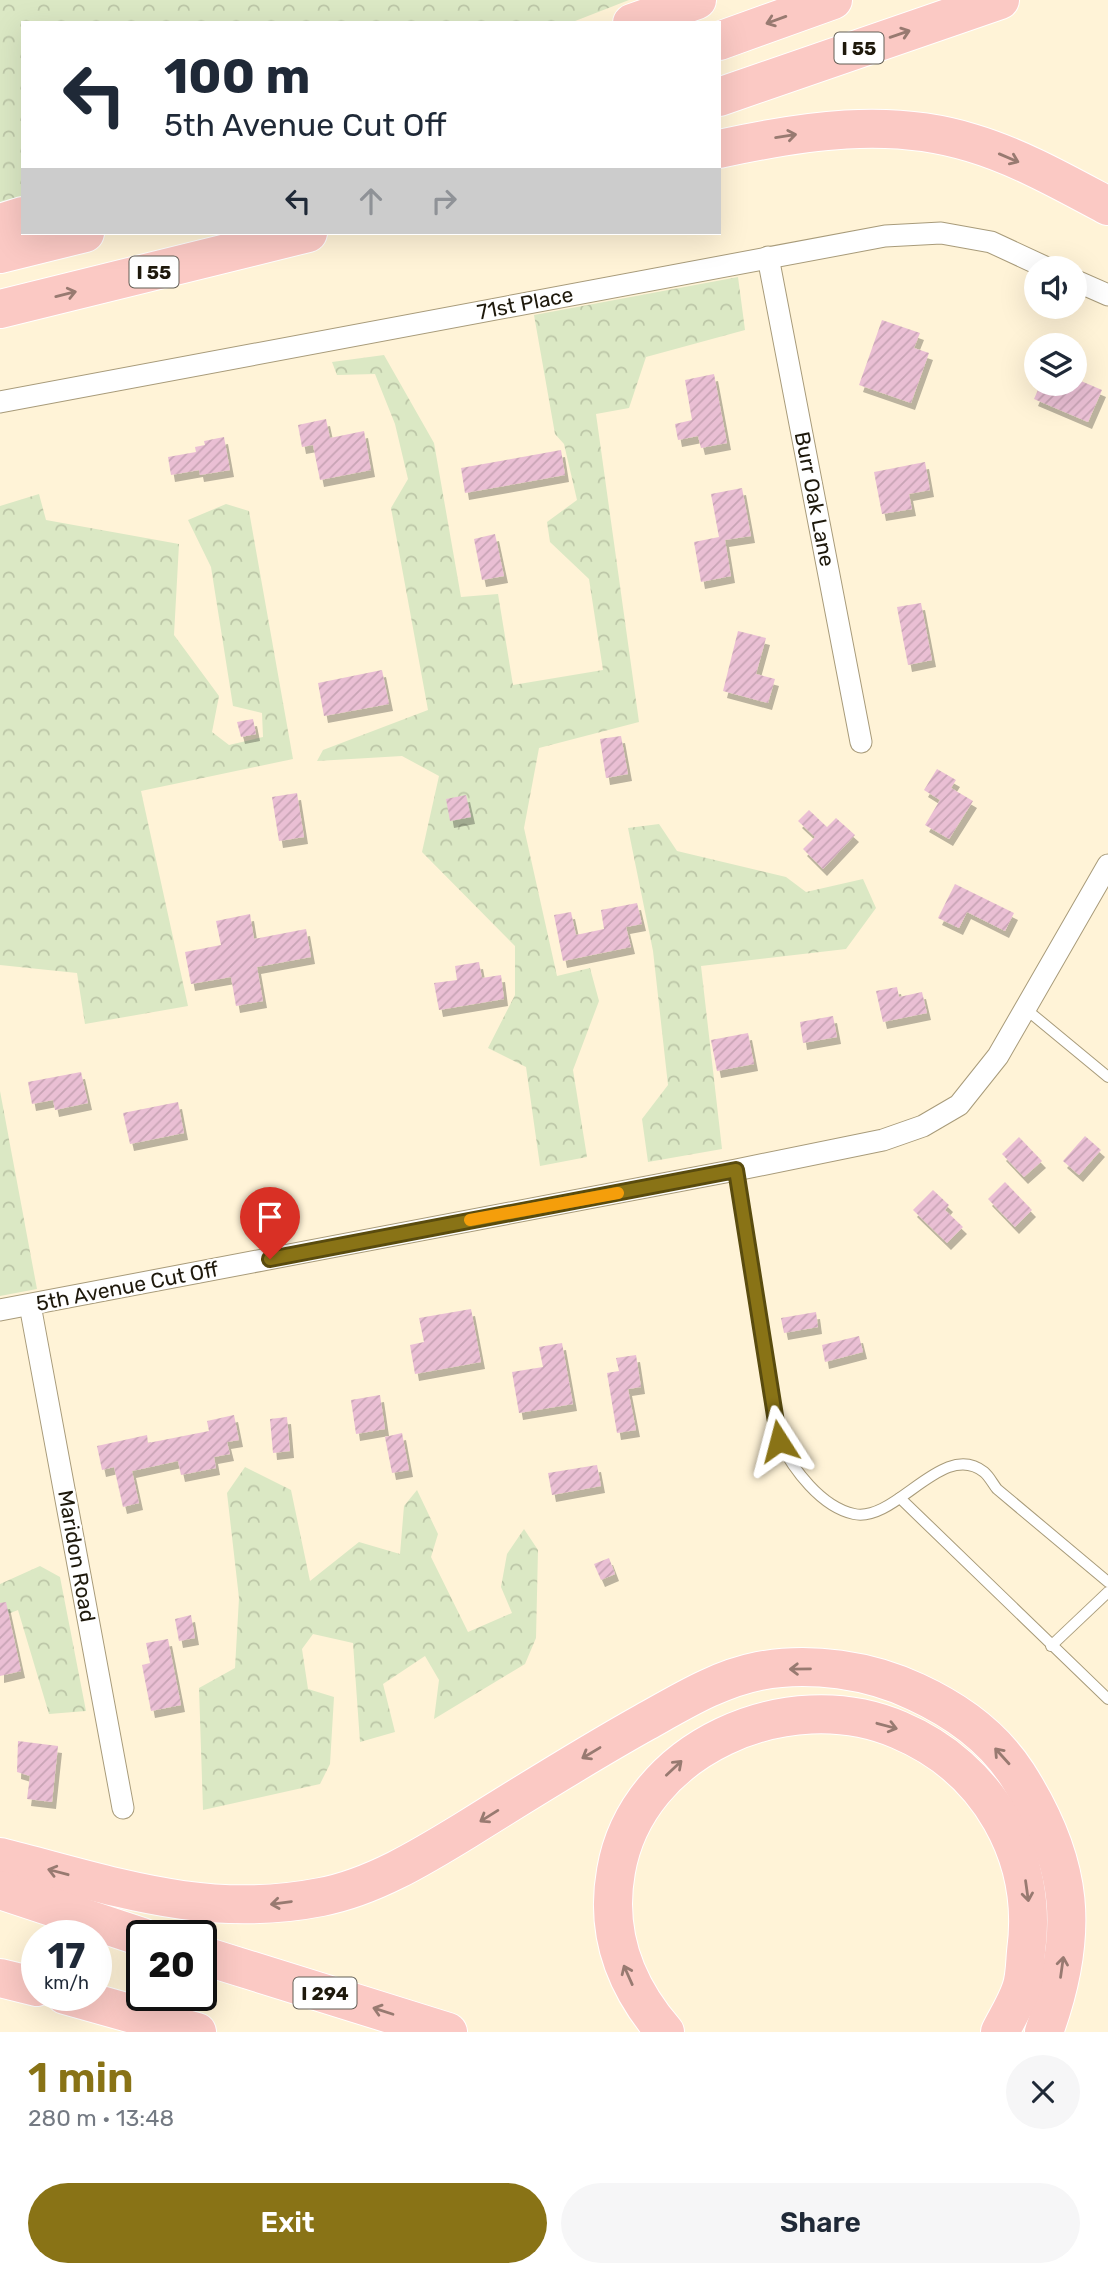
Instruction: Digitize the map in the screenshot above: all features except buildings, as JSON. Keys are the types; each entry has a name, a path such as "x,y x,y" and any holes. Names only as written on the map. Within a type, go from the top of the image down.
{"highway":[{"path":"635,21 682,0"},
{"path":"636,21 697,0"},
{"name":"I 55","path":"721,40 833,0"},
{"name":"I 55","path":"721,96 999,0"},
{"path":"721,149 828,130 881,129 924,132 973,143 1053,177 1108,206"},
{"path":"0,223 21,217"},
{"path":"0,254 77,235"},
{"name":"I 55","path":"0,309 300,235"},
{"path":"0,1857 163,1899 207,1905 269,1904 325,1897 414,1862 595,1751 703,1690 759,1671 805,1668 854,1672 897,1683 936,1701 979,1730 1012,1767 1036,1803 1056,1847 1066,1896 1066,1940 1059,1992 1044,2032"},
{"path":"665,2032 636,1993 624,1969 615,1936 612,1895 619,1856 631,1823 653,1789 675,1766 696,1750 720,1737 760,1723 808,1716 849,1716 899,1729 925,1744 959,1769 974,1784 989,1801 1010,1834 1024,1873 1030,1913 1021,1987 1000,2032"},
{"path":"0,1891 126,1932"},
{"name":"I 294","path":"217,1960 448,2032"},
{"path":"0,1978 21,1983"},
{"path":"112,2008 197,2032"}],"street":[{"name":"71st Place","path":"0,402 885,236 941,233 991,242 1024,257"},
{"name":"Burr Oak Lane","path":"768,257 861,741"},
{"path":"1087,286 1108,295"},
{"name":"5th Avenue Cut Off","path":"0,1310 736,1170 883,1140 923,1126 959,1105 998,1056 1027,1010 1108,865"},
{"name":"Maridon Road","path":"30,1305 123,1808"}],"lane":[{"path":"1027,1010 1108,1077"},
{"path":"736,1170 779,1441 799,1473 827,1500 854,1514 872,1512 900,1498 936,1472 961,1465 984,1471 997,1489 1108,1582"},
{"path":"900,1498 1108,1699"},
{"path":"1051,1646 1108,1592"}],"green space":[{"path":"0,0 629,0 575,21 21,21 21,199 0,204"},
{"path":"738,277 745,330 646,357 629,408 596,414 639,722 539,748 524,828 557,976 590,968 599,1001 573,1070 587,1157 540,1166 526,1067 488,1048 515,995 515,946 422,852 439,776 402,756 317,761 323,750 428,710 391,508 408,479 395,424 375,374 337,375 332,362 384,355 434,443 461,597 498,594 513,685 603,670 589,579 550,542 547,522 577,500 564,444 555,434 534,315"},
{"path":"39,494 46,520 179,544 174,635 219,696 212,732 229,745 263,737 262,713 233,706 211,567 188,520 226,504 249,511 293,759 141,791 188,1006 85,1024 77,973 0,965 0,506"},
{"path":"659,824 677,851 786,877 806,892 863,879 876,908 846,949 701,966 722,1149 648,1162 642,1119 668,1085 653,951 628,828"},
{"path":"0,1091 37,1289 0,1296"},
{"path":"245,1467 291,1490 310,1581 359,1542 400,1554 404,1506 417,1490 438,1534 431,1557 468,1632 512,1613 501,1587 507,1554 524,1529 538,1550 536,1638 525,1664 434,1719 439,1680 425,1656 383,1684 395,1732 360,1742 353,1643 313,1634 302,1649 308,1689 334,1697 330,1764 320,1784 203,1810 199,1688 235,1668 239,1598 227,1493"},
{"path":"40,1566 60,1577 86,1711 49,1714 18,1610 0,1617 0,1584"}],"slow traffic":[{"path":"470,1220 618,1193"}],"route":[{"path":"270,1259 736,1170 779,1441"}]}
